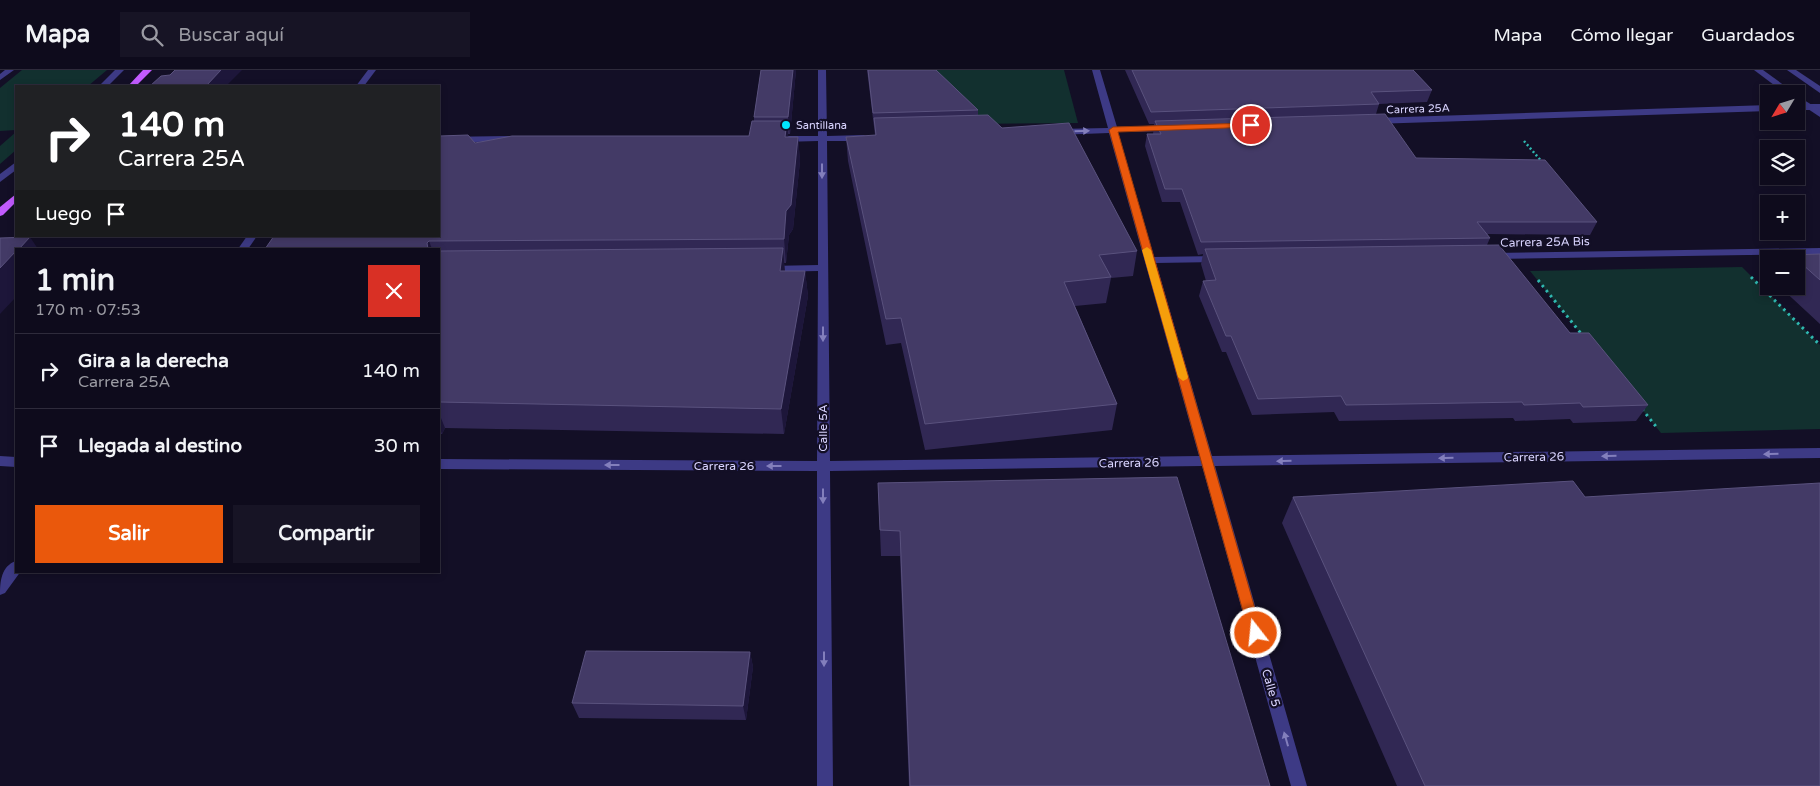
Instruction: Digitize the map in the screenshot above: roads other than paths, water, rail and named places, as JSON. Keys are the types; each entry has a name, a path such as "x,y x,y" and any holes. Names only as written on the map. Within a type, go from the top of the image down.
{"main road":[{"path":"133,85 148,70"},
{"path":"0,213 15,198"}],"street":[{"path":"0,78 10,70"},
{"path":"104,85 120,70"},
{"path":"361,85 372,70"},
{"name":"Calle 5A","path":"822,70 825,786"},
{"name":"Calle 5","path":"1096,70 1299,786"},
{"path":"1758,70 1779,85"},
{"path":"1791,70 1820,90"},
{"path":"1805,103 1820,114"},
{"path":"1805,107 1820,107"},
{"name":"Carrera 25A","path":"1359,122 1760,108"},
{"path":"1045,132 1182,128"},
{"path":"773,139 870,137"},
{"path":"440,140 517,139"},
{"path":"0,179 15,165"},
{"path":"244,248 251,237"},
{"name":"Carrera 25A Bis","path":"1478,256 1820,251"},
{"path":"1150,260 1229,259"},
{"path":"754,269 823,268"},
{"name":"Carrera 26","path":"440,464 823,466 1820,453"},
{"path":"0,462 15,462"},
{"path":"0,589 15,568"}],"place":[{"name":"Santillana","path":"786,125"}]}
